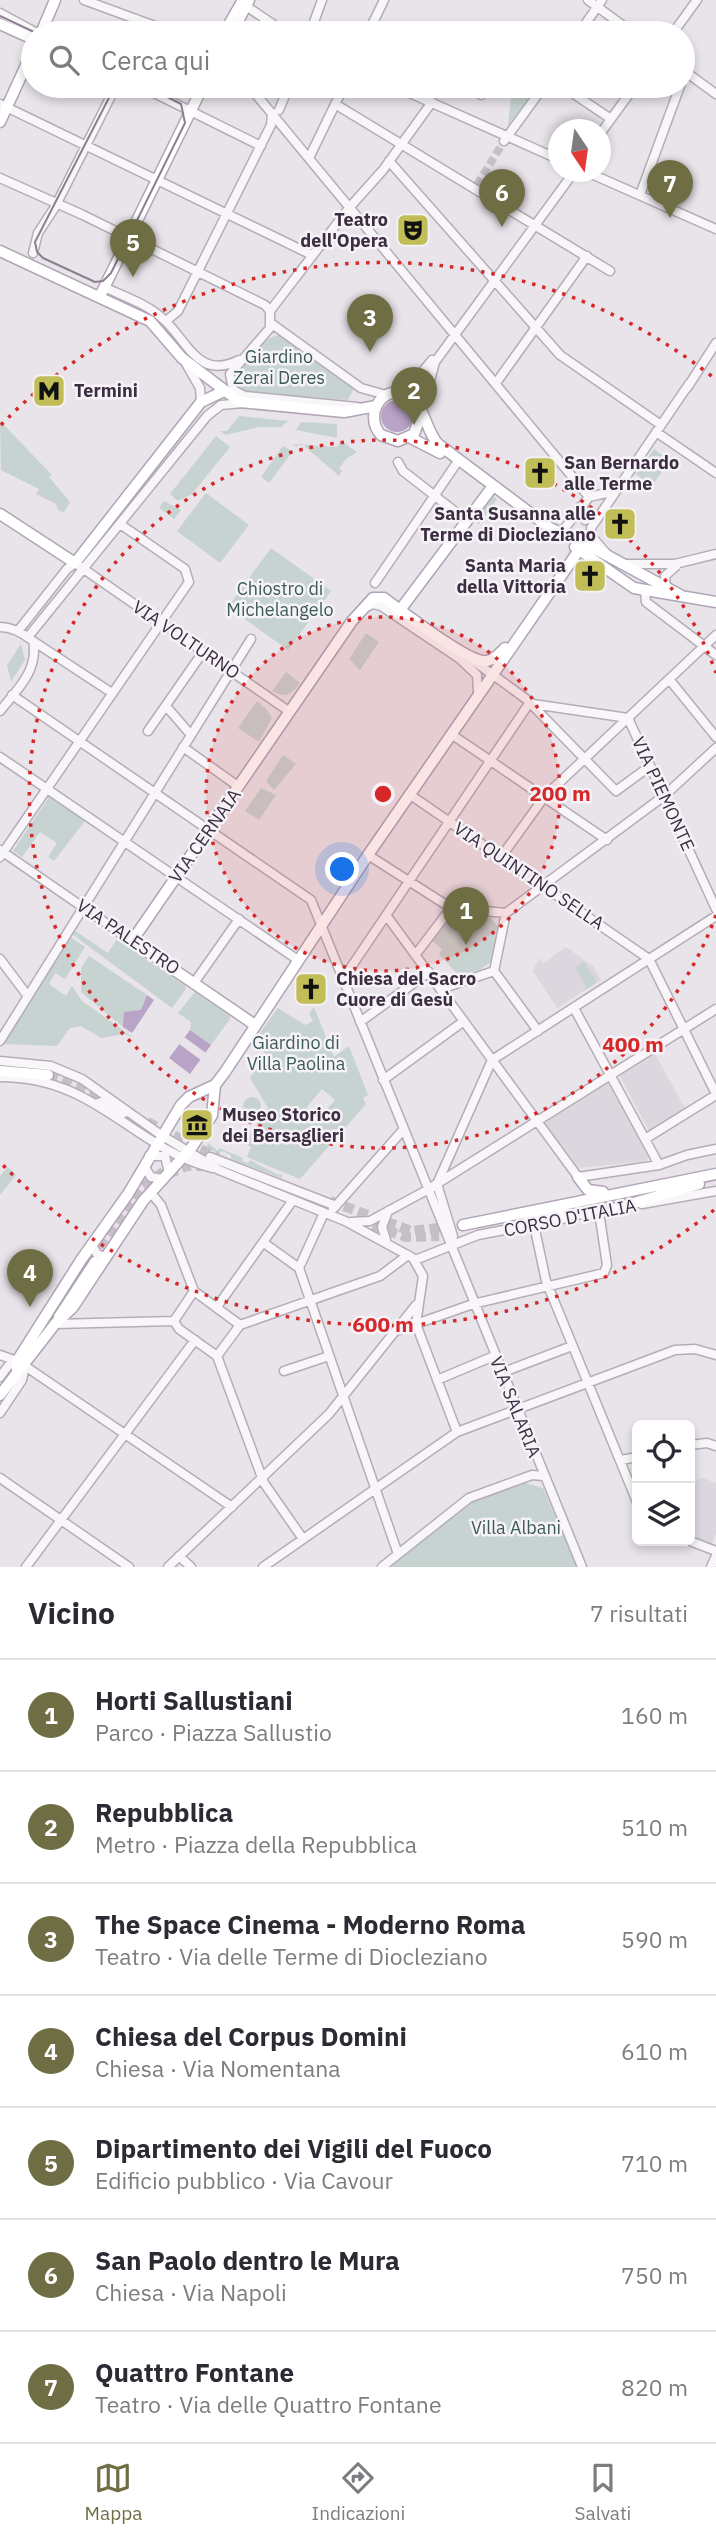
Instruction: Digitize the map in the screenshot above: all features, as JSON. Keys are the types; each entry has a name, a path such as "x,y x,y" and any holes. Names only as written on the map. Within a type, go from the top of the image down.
{"main road":[{"path":"45,21 55,0"},
{"path":"236,21 246,2"},
{"path":"0,24 21,34"},
{"path":"0,122 3,106 21,72"},
{"path":"102,292 197,98"},
{"path":"0,244 102,292 153,324 182,358 243,403 344,412 373,407 388,394 407,395 416,403 431,436 442,451 456,464 492,487"},
{"path":"0,251 32,257"},
{"path":"0,514 78,566 201,402 224,391"},
{"path":"373,407 374,423"},
{"path":"344,412 374,423 386,438 398,441 410,438 442,451 561,534 619,580 642,591 666,591 716,602"},
{"path":"410,438 419,427 421,414"},
{"path":"400,610 492,487"},
{"path":"561,534 625,564 666,591"},
{"path":"0,1395 20,1366 73,1307 151,1192 189,1151 212,1115 215,1085 409,794 579,550"},
{"path":"642,591 646,576"},
{"path":"290,712 358,613 373,598 381,597 464,653 483,661 490,660 514,641"},
{"name":"VIA CERNAIA","path":"132,941 290,712"},
{"name":"VIA PALESTRO","path":"132,941 255,1025"},
{"path":"0,1071 49,1074"},
{"path":"20,1366 50,1307 128,1195 169,1123 188,1098 215,1085"},
{"name":"CORSO D'ITALIA","path":"531,1217 645,1188 716,1174"},
{"path":"578,1177 593,1192 645,1188"},
{"name":"CORSO D'ITALIA","path":"531,1217 716,1180"},
{"path":"612,1209 703,1183"},
{"path":"464,1228 531,1217 599,1212"},
{"path":"40,1330 92,1260 55,1324"}],"street":[{"path":"84,0 141,21"},
{"path":"314,21 322,0"},
{"path":"374,21 384,0"},
{"path":"588,0 600,3 620,21"},
{"path":"682,21 697,0"},
{"path":"246,2 249,11 266,21"},
{"path":"587,21 600,3"},
{"path":"0,13 21,24"},
{"path":"695,80 716,94"},
{"path":"32,257 38,233 56,205 110,98"},
{"path":"164,98 261,146"},
{"path":"262,98 276,111 349,208 589,497"},
{"path":"166,321 177,313 283,98"},
{"path":"309,158 338,98"},
{"path":"422,98 548,155"},
{"path":"506,138 534,98"},
{"path":"580,98 611,119 626,98"},
{"path":"640,195 675,98"},
{"path":"270,311 349,208 389,161 432,102"},
{"path":"335,104 476,187 610,271"},
{"path":"3,106 312,255"},
{"path":"389,161 562,357 716,473"},
{"path":"0,178 265,305 270,311 272,324 361,387 388,394 415,380 435,362 567,182"},
{"path":"610,182 716,229"},
{"path":"496,383 587,256"},
{"path":"102,292 166,321 204,363 225,365 244,357"},
{"path":"272,324 231,371 229,381 233,390 245,396 373,407"},
{"path":"608,555 592,537 590,530 716,343"},
{"path":"182,358 200,388 201,402"},
{"path":"421,414 435,362"},
{"path":"0,710 31,670 34,659 31,639 78,566 120,524 211,412 224,404 243,403"},
{"path":"398,462 403,471 467,521"},
{"path":"376,583 456,464"},
{"path":"561,534 589,497 616,490"},
{"path":"600,494 604,501 600,514"},
{"path":"580,508 585,520 600,514"},
{"path":"1,853 188,583 188,573 120,524"},
{"path":"625,564 682,563 716,554"},
{"path":"666,591 666,574 682,563"},
{"path":"18,631 66,569 78,566"},
{"name":"VIA VOLTURNO","path":"78,566 290,712"},
{"path":"642,591 646,602 716,655"},
{"path":"358,613 369,605 381,606 469,666 478,677 478,693"},
{"path":"0,627 18,631 112,693"},
{"path":"501,857 545,796 716,635"},
{"path":"0,1041 251,639"},
{"path":"148,731 203,652"},
{"path":"464,653 530,702 616,791 650,766"},
{"path":"669,679 716,737"},
{"path":"12,695 306,895 314,904 450,1247"},
{"path":"530,702 628,718"},
{"path":"343,979 530,702"},
{"path":"166,706 191,735"},
{"name":"VIA PIEMONTE","path":"628,718 716,909"},
{"path":"451,734 607,840"},
{"path":"183,747 239,787"},
{"path":"368,855 451,908 506,913 664,796 716,748"},
{"path":"0,757 298,960"},
{"name":"VIA QUINTINO SELLA","path":"409,794 649,959"},
{"name":"VIA PALESTRO","path":"1,853 132,941"},
{"path":"416,954 451,908"},
{"path":"506,913 494,971 538,1031"},
{"path":"386,915 578,1177 659,1165 716,1149"},
{"path":"450,1247 452,1234 439,1198 437,1184 492,1060 716,916"},
{"path":"194,983 239,919"},
{"path":"0,959 27,995"},
{"path":"645,1139 716,1094 649,959"},
{"path":"442,989 494,971"},
{"path":"360,1022 429,972"},
{"path":"573,1008 659,1165"},
{"path":"345,1221 364,1223 427,1190 716,1009"},
{"path":"383,1080 464,1021"},
{"path":"0,1061 98,1088 142,1122 159,1139"},
{"path":"0,1077 49,1074 146,1136 210,1157 336,1206"},
{"path":"96,1104 104,1101 142,1122"},
{"path":"299,1268 326,1214 403,1130"},
{"path":"189,1151 219,1170 345,1221 386,1240 412,1257 423,1276 416,1324 457,1432"},
{"path":"165,1156 166,1176 151,1177 147,1161 165,1156"},
{"path":"210,1157 219,1170"},
{"path":"445,1163 449,1170 456,1173"},
{"name":"CORSO D'ITALIA","path":"599,1212 692,1196 716,1189"},
{"path":"427,1190 439,1198"},
{"path":"151,1192 161,1205 194,1291 240,1325 217,1356"},
{"path":"128,1195 141,1205"},
{"path":"218,1307 293,1200"},
{"path":"386,1240 382,1227 388,1211"},
{"path":"393,1333 473,1304 607,1270 599,1212"},
{"path":"531,1217 548,1286 632,1489"},
{"name":"CORSO D'ITALIA","path":"240,1325 386,1273 412,1257 450,1247 531,1217"},
{"path":"264,1243 299,1268 398,1554"},
{"path":"92,1245 96,1253 106,1257"},
{"name":"VIA SALARIA","path":"450,1247 582,1567"},
{"path":"174,1321 194,1291"},
{"path":"168,1567 344,1397 418,1303"},
{"path":"55,1324 174,1321"},
{"path":"174,1321 179,1329 217,1356 262,1478 303,1539"},
{"path":"26,1567 195,1340"},
{"path":"501,1373 572,1346"},
{"path":"263,1567 457,1432 678,1350 695,1349 716,1355"},
{"path":"0,1355 232,1507"},
{"path":"284,1371 329,1356"},
{"path":"437,1380 494,1356"},
{"path":"0,1377 8,1366 20,1366"},
{"path":"0,1413 22,1380 20,1366"},
{"path":"695,1444 707,1443 716,1446"},
{"path":"621,1460 632,1458"},
{"path":"382,1567 469,1497 532,1475 543,1475"},
{"path":"0,1478 129,1567"},
{"path":"695,1544 716,1554 711,1567"},
{"path":"179,1556 191,1567"}],"shaded area":[{"path":"397,400 408,405 413,416 408,427 397,432 386,427 381,416 386,405"},
{"path":"566,947 593,966 601,980 557,1008 533,971 539,958 543,963"},
{"path":"147,995 154,1000 132,1033 123,1027 124,1012 141,1010"},
{"path":"190,1030 211,1045 190,1074 169,1058"},
{"path":"655,1054 685,1108 649,1131 620,1076"},
{"path":"608,1083 650,1155 646,1161 579,1168 545,1123"},
{"path":"698,1479 716,1483 716,1534 711,1545 695,1538 695,1484"}],"green space":[{"path":"511,98 529,98 508,126"},
{"path":"658,163 673,169 666,187 652,181"},
{"name":"Giardino Zerai Deres","path":"280,335 354,388 348,400 243,392 236,387 239,371 250,355 265,341"},
{"path":"239,416 288,421 281,427 258,427 226,435 220,431 227,431"},
{"path":"0,421 52,475 49,477 70,502 64,512 58,510 56,504 36,494 39,489 1,470"},
{"path":"301,422 337,424 337,438 296,430"},
{"path":"216,436 230,447 192,494 178,501 170,494"},
{"path":"341,441 357,452 346,459 339,469 342,471 339,476 303,445 337,447"},
{"path":"283,446 293,451 269,483 261,477"},
{"path":"654,449 670,461 651,487 636,474"},
{"path":"206,493 249,525 220,563 177,531"},
{"path":"492,495 497,499 479,524 473,520"},
{"path":"164,501 181,510 174,519 159,508"},
{"name":"Chiostro di Michelangelo","path":"271,548 331,591 288,650 228,607"},
{"path":"366,633 379,642 360,670 349,659"},
{"path":"21,644 25,660 11,682 7,665"},
{"path":"286,672 300,683 288,694 281,695 272,691"},
{"path":"257,701 272,718 259,742 238,728"},
{"path":"283,755 296,764 274,790 266,781"},
{"path":"261,788 276,795 259,820 245,811"},
{"path":"49,797 85,821 54,861 48,857 57,843 40,832 22,857 13,851"},
{"path":"458,916 491,918 499,928 492,961 481,969 459,976 439,954 442,949 432,941 445,925"},
{"path":"74,930 108,953 117,939 185,985 186,989 172,1008 72,934"},
{"path":"70,937 85,947 65,979 55,973 49,984 66,996 72,986 82,1001 134,1038 125,1034 101,1038 81,1026 70,1028 57,1046 3,1044"},
{"path":"89,956 147,995 141,1010 123,1027 81,992 81,968"},
{"path":"584,962 597,982 587,989 575,968"},
{"path":"195,992 230,1016 211,1045 190,1030 191,1022 178,1013"},
{"name":"Giardino di Villa Paolina","path":"314,1007 334,1057 349,1046 368,1095 363,1098 366,1104 300,1179 247,1157 251,1147 244,1143 268,1108 250,1078 266,1054 252,1044 278,1008 305,1025 313,1021 309,1014","holes":["322,1089 335,1100 318,1119 306,1108"]},
{"path":"248,1097 256,1097 261,1106 259,1113 248,1115 243,1110 243,1102"},
{"path":"208,1143 218,1151 219,1148 243,1158 242,1161 248,1163 250,1160 278,1175 283,1174 281,1178 231,1159 231,1155 222,1151 219,1153 207,1149"},
{"path":"8,1167 16,1175 0,1195 0,1176"},
{"name":"Villa Albani","path":"525,1483 543,1488 577,1567 391,1567 471,1502"}],"pier":[{"path":"184,1037 206,1053 201,1060 179,1044"}],"tunnel":[{"path":"477,185 504,141"},
{"path":"48,1075 78,1088 144,1125"},
{"path":"147,1122 218,1158"},
{"path":"210,1160 335,1211"},
{"path":"90,1259 140,1189 175,1163"},
{"path":"168,1174 187,1166 204,1166"},
{"path":"330,1201 411,1231 463,1225"},
{"path":"359,1220 406,1237 439,1236"}],"tram line":[{"path":"0,16 21,26"},
{"path":"109,98 35,242 37,252 43,258 95,282 103,281 111,273 185,123 181,104 169,98"}],"place":[{"name":"Quattro Fontane","path":"670,218"},
{"name":"San Paolo dentro le Mura","path":"502,227"},
{"name":"Teatro dell'Opera","path":"413,230"},
{"name":"Dipartimento dei Vigili del Fuoco","path":"133,277"},
{"name":"The Space Cinema - Moderno Roma","path":"370,352"},
{"name":"Termini","path":"49,391"},
{"name":"Repubblica","path":"414,425"},
{"name":"San Bernardo alle Terme","path":"540,473"},
{"name":"Santa Susanna alle Terme di Diocleziano","path":"620,524"},
{"name":"Santa Maria della Vittoria","path":"590,576"},
{"name":"Horti Sallustiani","path":"466,945"},
{"name":"Chiesa del Sacro Cuore di Gesù","path":"311,989"},
{"name":"Museo Storico dei Bersaglieri","path":"197,1125"},
{"name":"Chiesa del Corpus Domini","path":"30,1307"}]}
